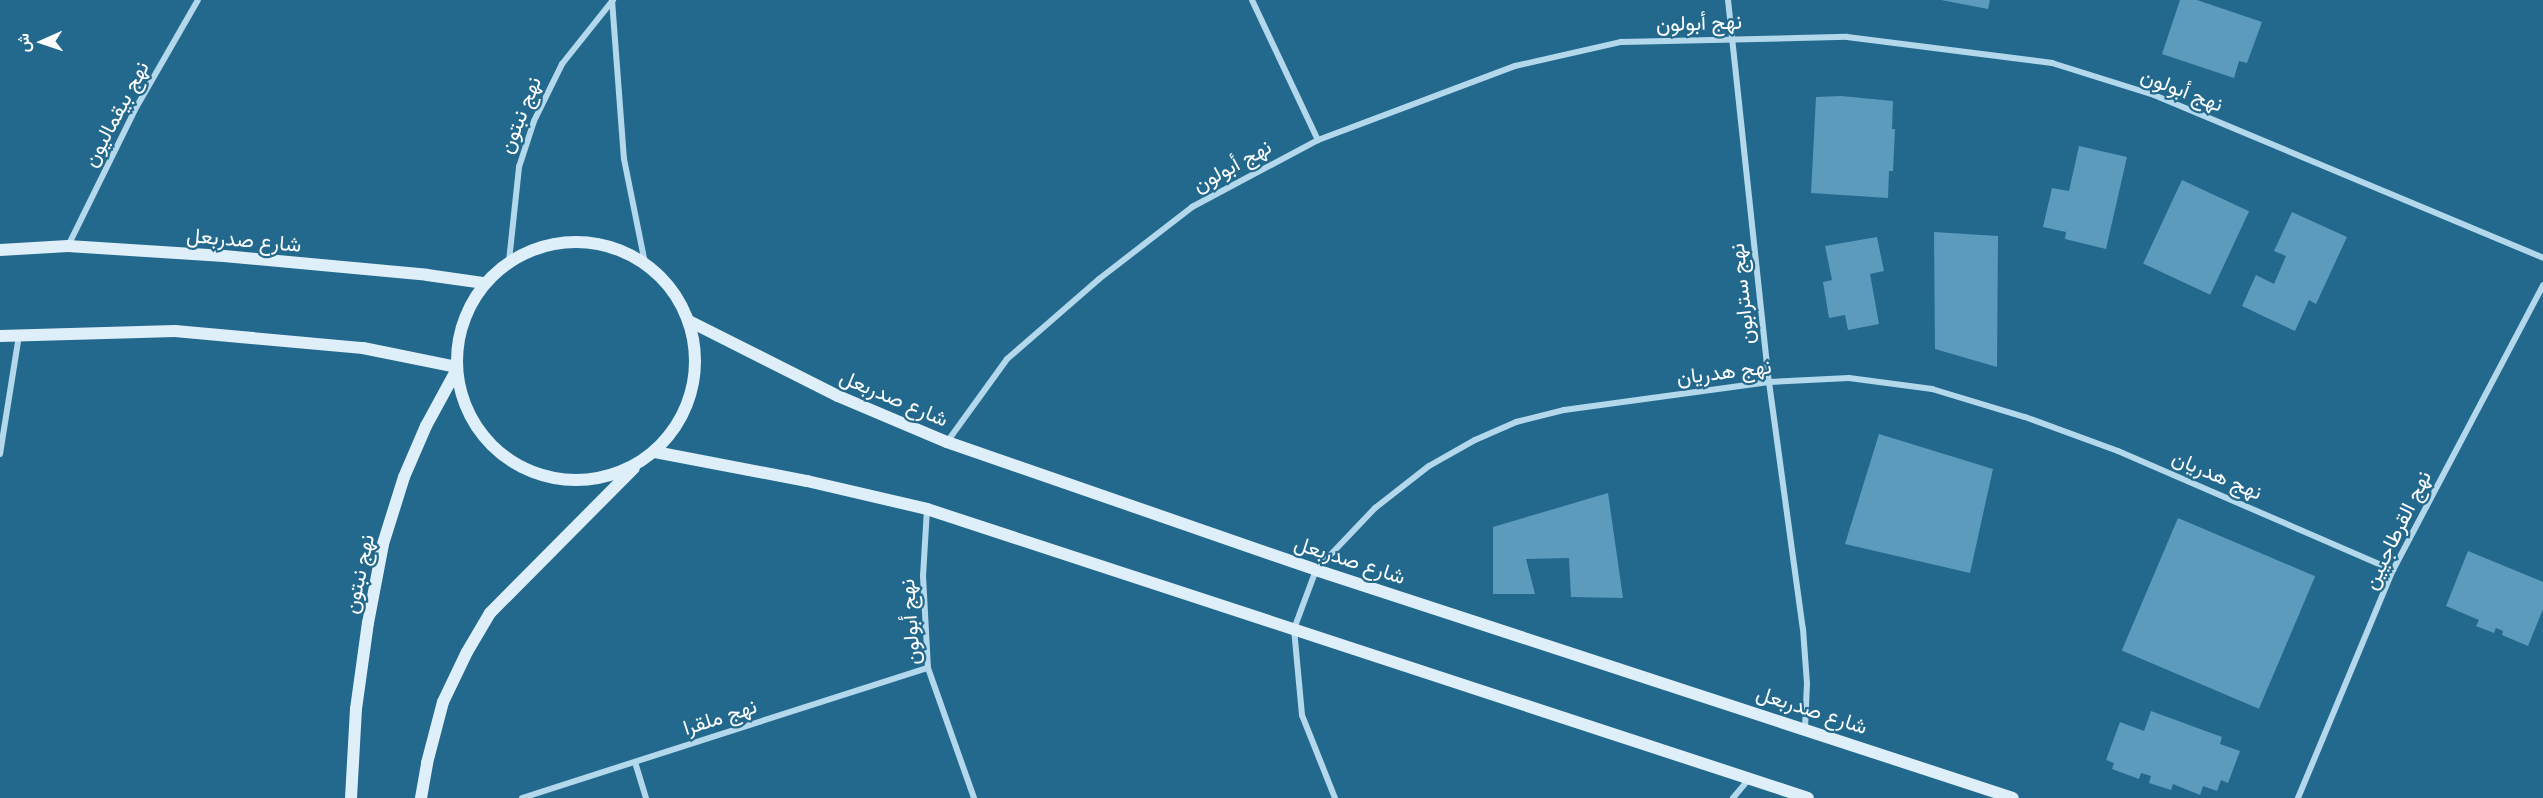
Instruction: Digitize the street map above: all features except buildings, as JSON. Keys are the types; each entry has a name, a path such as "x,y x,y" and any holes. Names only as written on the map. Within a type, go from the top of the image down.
{"street":[{"name":"نهج بيقماليون","path":"68,246 137,105 198,0"},
{"name":"نهج نبتون","path":"508,261 519,167 534,121 562,64 612,0"},
{"name":"نهج نبتون","path":"612,0 624,159 645,262"},
{"path":"1252,0 1318,140"},
{"name":"نهج سترابون","path":"1728,0 1768,382 1803,629 1807,683 1805,728"},
{"name":"نهج أبولون","path":"947,442 1007,359 1099,279 1192,207 1318,140 1515,66 1568,52 1621,42 1846,37 2052,63 2154,94 2543,258"},
{"path":"421,798 427,763 443,702 489,613 638,464 655,452 678,425 692,392 696,356 689,321 671,288 645,262 612,246 577,241 541,246 508,261 484,283 462,322 456,369 470,418 501,456 544,478 593,481 638,464"},
{"name":"شارع صدربعل","path":"0,250 68,246 224,256 427,275 484,283"},
{"name":"نهج القرطاجيين","path":"2298,798 2393,570 2543,285"},
{"name":"شارع صدربعل","path":"689,321 838,396 947,442 1316,570 1805,728 2013,798"},
{"path":"0,336 175,331 363,348 456,369"},
{"path":"0,454 19,335"},
{"name":"نهج نبتون","path":"351,798 356,708 368,623 383,544 404,477 426,426 456,369"},
{"name":"نهج هدريان","path":"1335,798 1302,715 1294,629 1316,570 1375,508 1429,466 1475,440 1516,422 1564,410 1768,382 1849,378 1932,389 2025,417 2118,451 2393,570"},
{"path":"655,452 807,481 927,509 1808,798"},
{"name":"نهج أبولون","path":"927,509 923,576 928,668 974,798"},
{"name":"نهج ملقرا","path":"522,798 928,668"},
{"path":"634,762 646,798"},
{"path":"1733,798 1750,778"}]}
